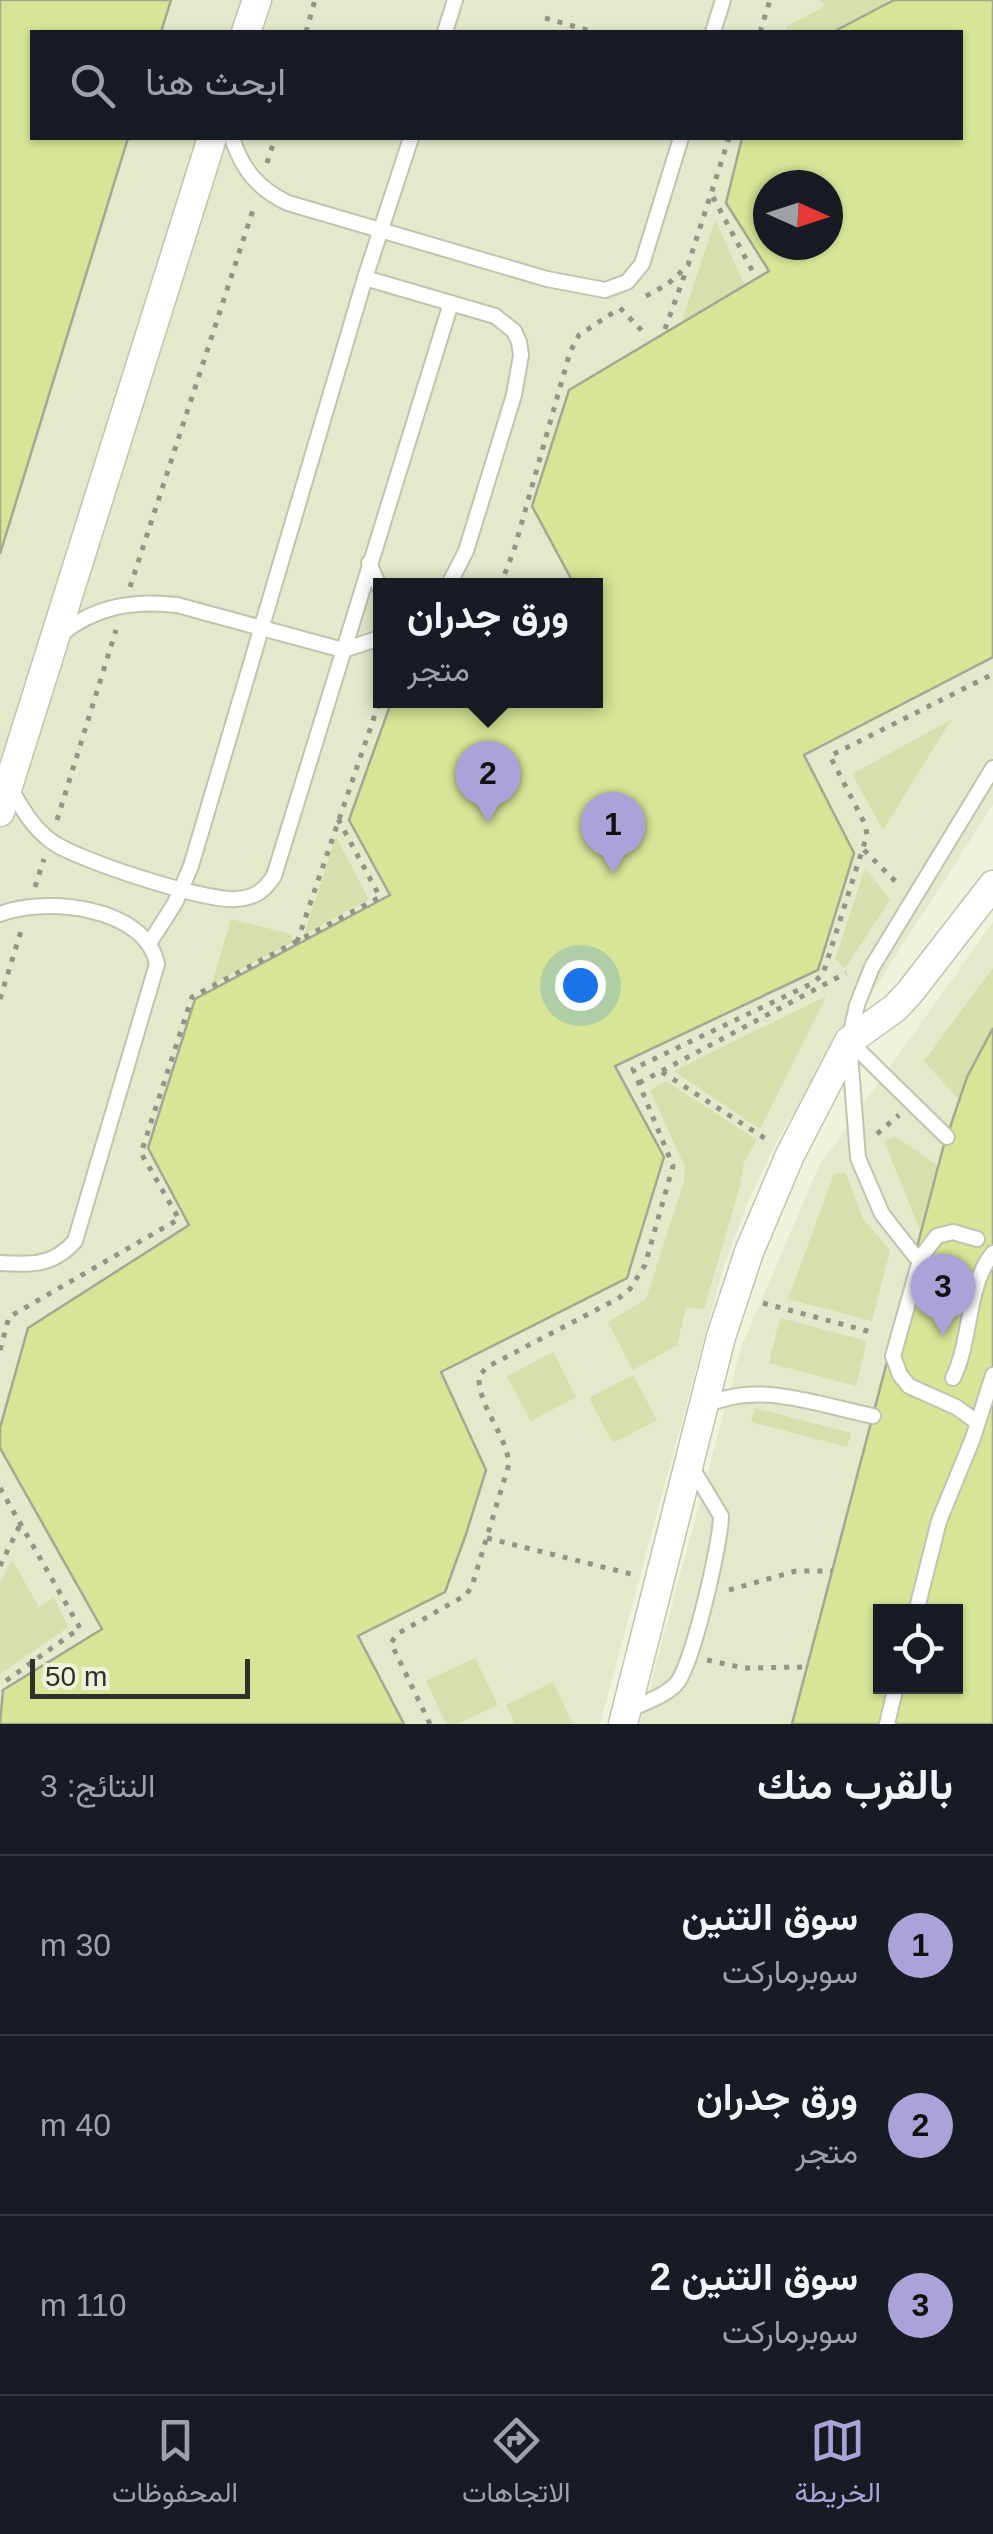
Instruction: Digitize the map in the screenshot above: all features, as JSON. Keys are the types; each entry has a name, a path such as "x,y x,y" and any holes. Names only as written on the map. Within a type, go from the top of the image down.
{"street":[{"path":"247,30 257,0"},
{"path":"4,799 211,140"},
{"path":"624,1718 733,1295 790,1155 849,1041 895,1008 910,992 993,885"}],"lane":[{"path":"445,30 455,0"},
{"path":"715,30 724,0"},
{"path":"233,140 260,188 288,203 593,290 627,282 642,264 680,140"},
{"path":"150,942 182,889 365,278 410,140"},
{"path":"365,278 506,322 514,331 521,355 514,395 471,534 452,578"},
{"path":"4,799 50,840 98,864 232,900 257,895 267,887 274,876 451,303"},
{"path":"370,563 376,578"},
{"path":"54,639 87,617 124,604 150,602 343,650 373,640"},
{"path":"915,1256 882,1214 858,1158 849,1041 857,1005 872,968 993,768"},
{"path":"0,914 29,906 64,905 137,930 155,952 156,976 74,1241 65,1252 46,1262 0,1263"},
{"path":"849,1041 947,1137"},
{"path":"977,1422 956,1407 909,1386 893,1356 921,1256 930,1242 936,1236 954,1232 978,1239"},
{"path":"952,1378 963,1354 980,1278 993,1254"},
{"path":"918,1604 944,1508 993,1375"},
{"path":"702,1408 727,1396 754,1393 873,1416"},
{"path":"624,1718 676,1684 690,1654 721,1523 714,1500 688,1462"},
{"path":"887,1724 894,1694"}],"path":[{"path":"307,30 315,0"},
{"path":"761,30 770,0"},
{"path":"545,18 587,30"},
{"path":"0,999 274,140"},
{"path":"665,329 713,196 728,140"},
{"path":"713,196 754,274"},
{"path":"503,578 570,352 579,335 592,323 659,290 688,265"},
{"path":"620,308 648,336"},
{"path":"430,1724 391,1643 397,1634 466,1595 472,1586 509,1464 480,1390 482,1371 620,1298 644,1265 673,1166 634,1070 818,980 826,968 867,836 865,824 830,756 993,674"},
{"path":"297,942 377,708"},
{"path":"0,1350 9,1318 179,1219 141,1153 192,997 380,897 338,819"},
{"path":"864,850 904,890"},
{"path":"639,1082 830,984 854,964"},
{"path":"661,1071 790,1155"},
{"path":"858,1158 877,1153 875,1135 913,1104"},
{"path":"733,1295 871,1332"},
{"path":"0,1488 80,1628 0,1684"},
{"path":"0,1566 21,1524"},
{"path":"796,1571 832,1571"},
{"path":"690,1654 744,1668 808,1667"}],"shaded area":[{"path":"0,0 993,0 993,805 778,1138 749,1199 723,1269 600,1724 0,1724"},
{"path":"993,922 993,1724 640,1724 742,1345 819,1166"}],"green space":[{"path":"819,0 889,3 837,30 786,30 787,26 826,6"},
{"path":"715,220 745,285 682,321"},
{"path":"951,720 883,830 852,774"},
{"path":"336,837 369,899 304,934"},
{"path":"865,868 890,900 845,968 835,959"},
{"path":"231,919 291,934 292,942 212,984"},
{"path":"993,968 993,1028 959,1100 924,1061"},
{"path":"826,996 760,1129 674,1071"},
{"path":"666,1081 757,1140 744,1162 704,1309 686,1307 677,1345 633,1370 608,1322 646,1299 684,1181 685,1167 650,1090"},
{"path":"895,1136 938,1166 921,1233 884,1141"},
{"path":"846,1173 863,1219 890,1250 872,1321 788,1299 834,1174"},
{"path":"780,1318 867,1341 856,1386 769,1363"},
{"path":"553,1352 576,1397 531,1421 507,1376"},
{"path":"633,1375 657,1420 613,1443 589,1398"},
{"path":"755,1408 851,1433 847,1447 751,1422"},
{"path":"12,1560 39,1607 54,1597 68,1627 0,1674 0,1583"},
{"path":"475,1658 498,1705 457,1724 446,1724 426,1681"},
{"path":"553,1682 573,1724 515,1724 506,1705"}],"building":[{"path":"0,0 171,0 162,30 30,30 30,140 127,140 0,554"},
{"path":"894,0 993,0 993,657 804,755 854,853 818,970 615,1066 664,1157 627,1278 441,1372 486,1470 445,1592 358,1636 404,1724 0,1724 3,1690 102,1629 0,1448 0,1428 28,1328 189,1225 148,1148 195,999 390,895 349,820 389,708 603,708 603,578 571,578 532,506 569,390 769,271 762,260 843,260 843,170 753,170 753,246 726,203 742,140 963,140 963,30 837,30"},
{"path":"993,1028 993,1724 792,1724 943,1148 967,1077"}],"place":[{"name":"ورق جدران","path":"488,823"},
{"name":"سوق التنين","path":"613,874"},
{"name":"سوق التنين 2","path":"943,1336"}]}
